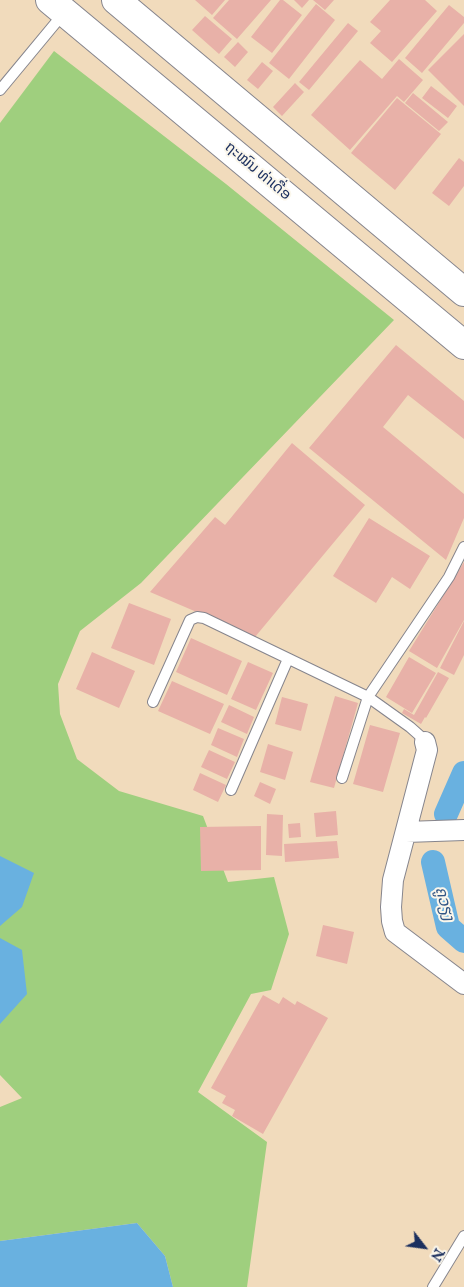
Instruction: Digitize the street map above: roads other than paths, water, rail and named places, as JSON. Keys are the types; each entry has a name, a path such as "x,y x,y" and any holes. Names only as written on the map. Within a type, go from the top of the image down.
{"main road":[{"path":"116,0 464,292"},
{"name":"ຖະໝົນ ທ່າເດື່ອ","path":"57,6 464,344"}],"street":[{"path":"426,742 427,750 393,880 392,921 395,932 464,984"},
{"path":"406,832 464,830"}],"lane":[{"path":"0,90 57,6"},
{"path":"342,778 368,697 450,577 464,548"},
{"path":"153,702 190,620 197,617 204,618 368,697 410,727 426,742"},
{"path":"231,790 288,659"},
{"path":"433,1287 464,1236"}],"water":[{"path":"0,856 34,873 22,907 0,926"},
{"path":"0,938 22,950 27,994 0,1024"},
{"path":"137,1223 165,1256 173,1287 0,1287 0,1241"}],"waterway":[{"name":"ຄູວຽງ","path":"446,814 464,773"},
{"name":"ຄູວຽງ","path":"433,862 448,927 464,941"}]}
